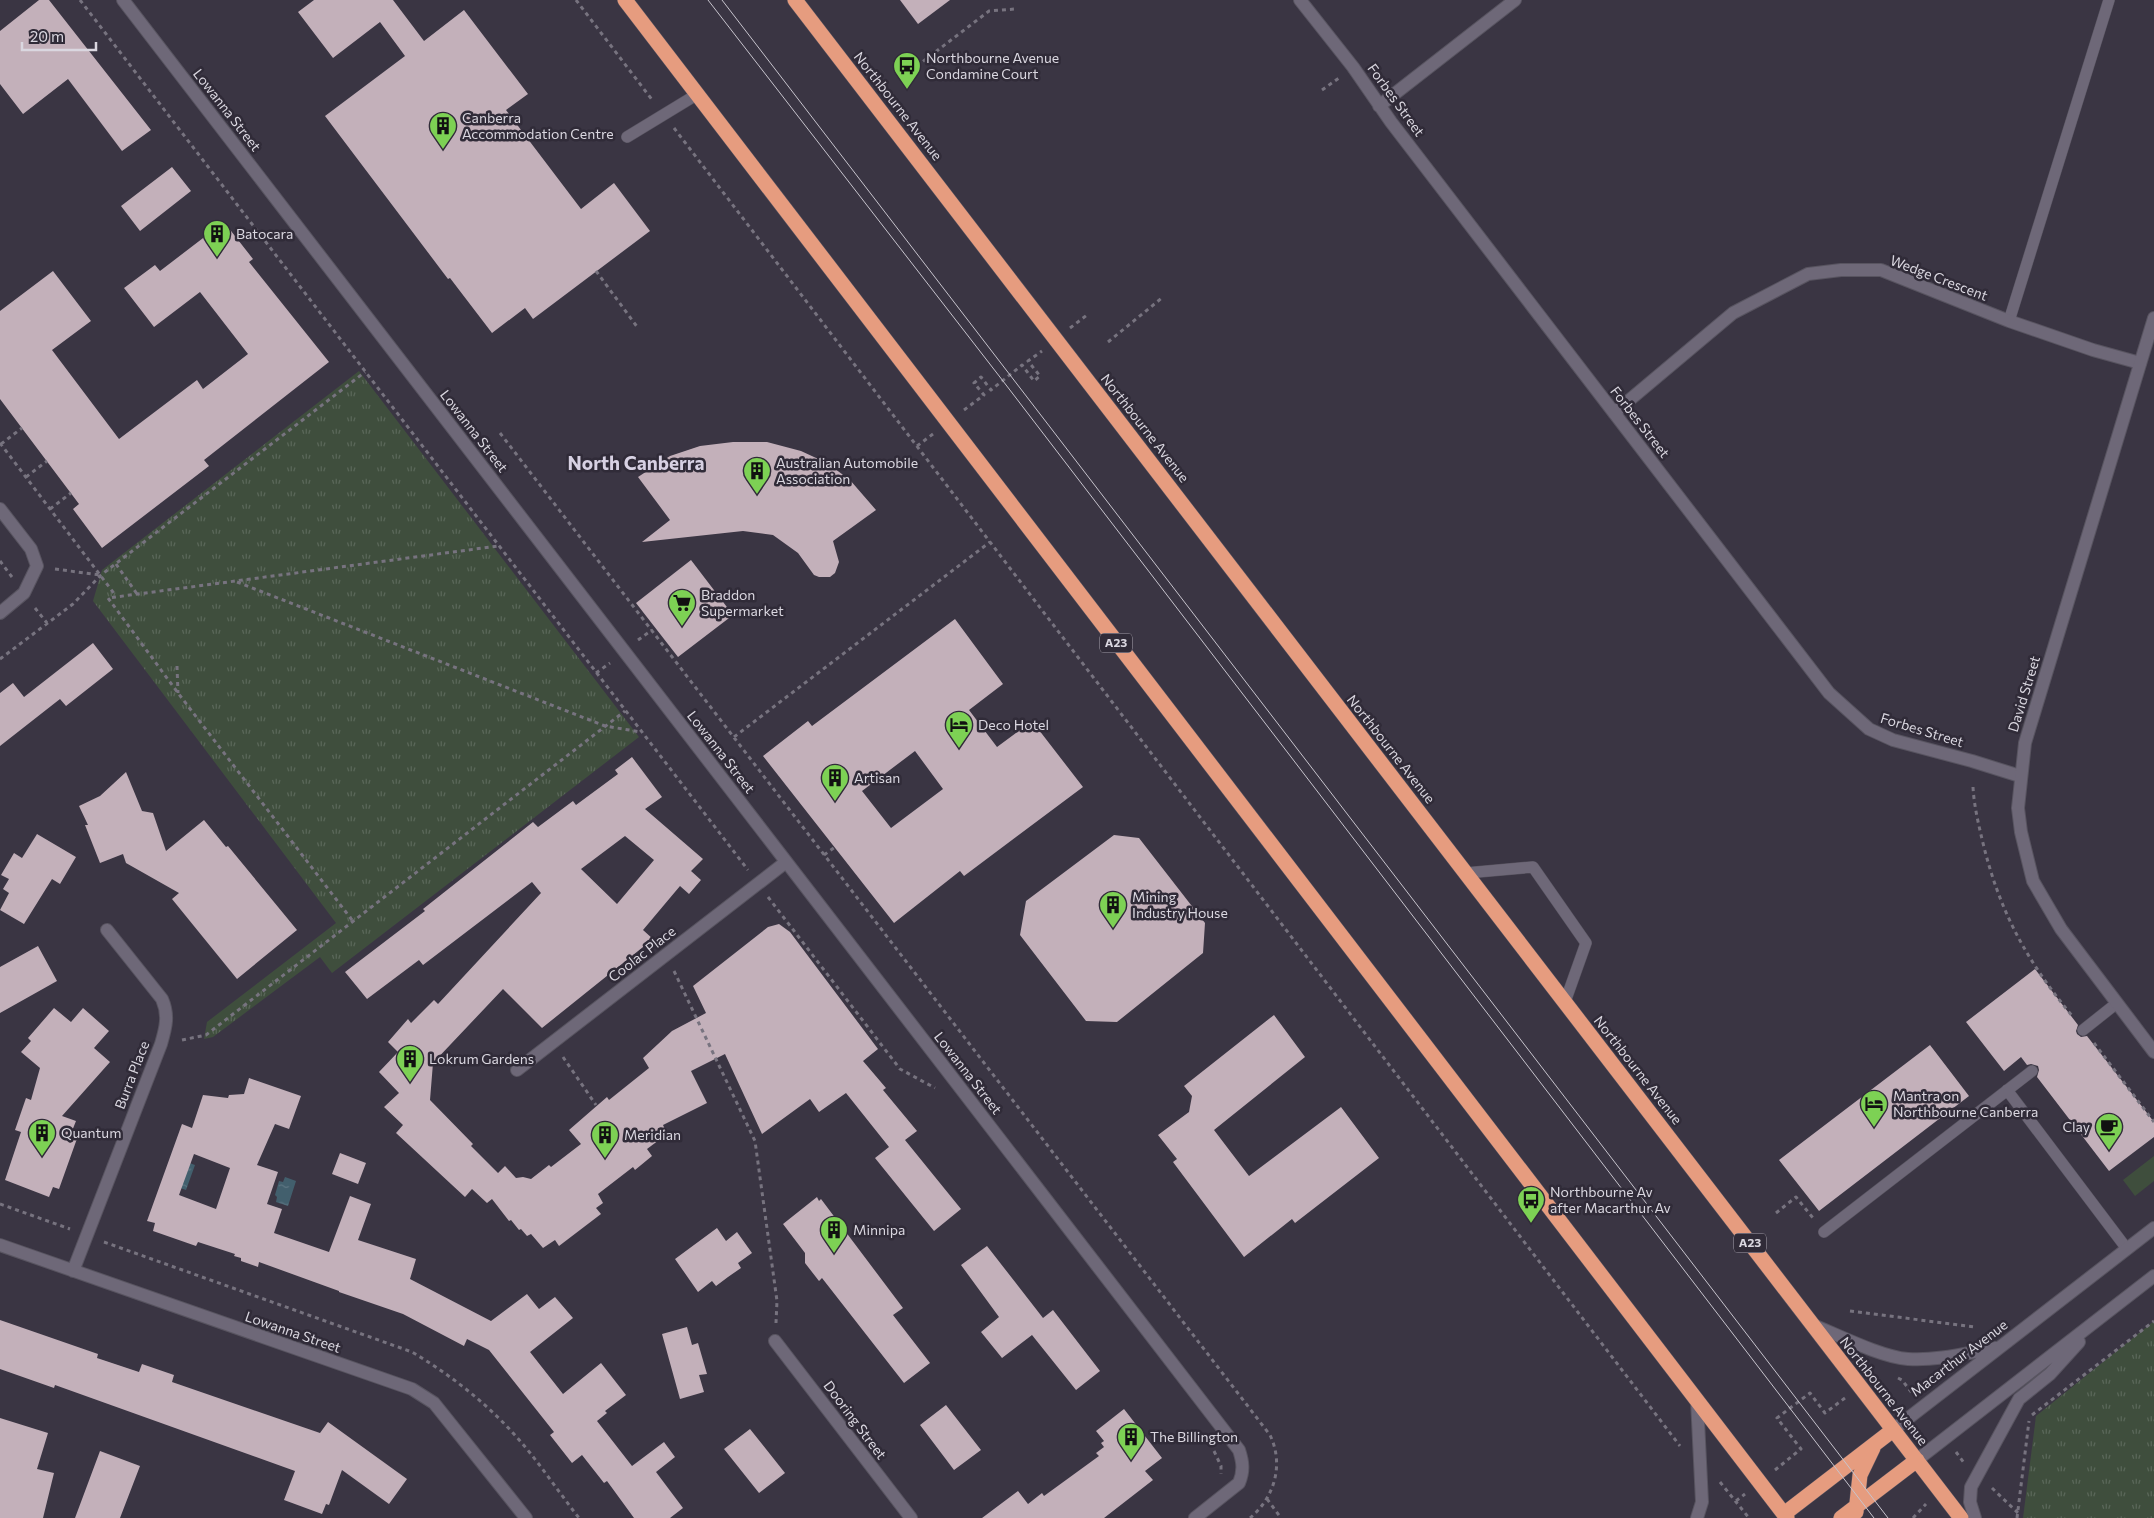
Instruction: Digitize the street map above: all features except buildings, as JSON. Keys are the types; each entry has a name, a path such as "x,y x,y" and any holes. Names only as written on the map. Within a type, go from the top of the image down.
{"highway":[{"name":"A23","path":"624,0 1697,1400 1783,1517"},
{"name":"Northbourne Avenue","path":"795,0 1961,1518"},
{"name":"Macarthur Avenue","path":"1783,1517 1893,1430"},
{"path":"1856,1512 1860,1475 1876,1443"},
{"path":"1841,1518 1856,1512 1916,1460"}],"street":[{"name":"Lowanna Street","path":"123,0 1239,1450 1243,1464 1243,1474 1239,1483 1195,1518"},
{"name":"Forbes Street","path":"1300,0 1354,67 1379,106 1829,694 1869,729 1893,740 2020,776"},
{"path":"1379,106 1515,0"},
{"name":"Wedge Crescent","path":"1614,413 1733,313 1808,274 1841,270 1881,270 2009,321 2093,350 2140,363"},
{"name":"David Street","path":"2154,318 2024,743 2018,808 2021,832 2034,881 2061,929 2154,1052"},
{"path":"0,509 30,549 37,566 24,593 0,612"},
{"name":"Coolac Place","path":"517,1070 786,862"},
{"name":"Burra Place","path":"73,1271 161,1044 168,1021 162,999 107,930"},
{"name":"Macarthur Avenue","path":"1893,1430 2154,1228"},
{"name":"Lowanna Street","path":"0,1245 412,1389 434,1403 526,1518"},
{"path":"1916,1460 2154,1276"},
{"path":"1975,1518 1970,1502 1971,1487 2019,1400 2050,1374 2103,1316"},
{"path":"1813,1325 1870,1348 1906,1359 1946,1356 2000,1347"},
{"name":"Dooring Street","path":"775,1341 911,1518"},
{"path":"1697,1400 1702,1502 1697,1518"}],"lane":[{"path":"2009,321 2109,0"},
{"path":"627,137 696,95"},
{"path":"1466,873 1533,867 1586,943 1565,1002"},
{"path":"2083,1030 2117,1003"},
{"path":"1824,1232 2032,1071"},
{"path":"2006,1090 2127,1249"}],"path":[{"path":"80,0 900,1069 936,1088"},
{"path":"576,0 1678,1443"},
{"path":"904,76 989,11 1015,9"},
{"path":"1322,90 1340,78"},
{"path":"596,271 638,328"},
{"path":"1108,342 1164,297"},
{"path":"917,446 984,395 974,382 981,377 990,390 1022,365 1034,381 1040,376 1028,361 1088,315"},
{"path":"0,659 73,604 101,575 366,372"},
{"path":"22,428 0,444 116,596"},
{"path":"500,433 1270,1434 1276,1446 1277,1464 1273,1487 1267,1499 1250,1518"},
{"path":"26,477 47,461"},
{"path":"50,509 71,493"},
{"path":"734,737 990,542"},
{"path":"352,920 178,693 108,598 498,546"},
{"path":"116,564 137,594"},
{"path":"37,566 101,575"},
{"path":"235,581 605,726 642,732"},
{"path":"177,666 178,693"},
{"path":"161,1044 206,1035 625,710"},
{"path":"1973,787 1974,801 1986,856 1996,892 2010,925 2033,963 2154,1122"},
{"path":"824,855 834,847"},
{"path":"666,955 754,1141 777,1302 775,1341"},
{"path":"553,1042 596,1105"},
{"path":"1776,1213 1796,1197 1824,1232"},
{"path":"0,1204 412,1352 435,1366 501,1420 515,1434 579,1518"},
{"path":"1850,1311 1975,1327"},
{"path":"2018,1516 2030,1417 2154,1321"},
{"path":"1986,1483 2018,1516"},
{"path":"1267,1499 1282,1518"},
{"path":"1736,1501 1749,1518"}],"green space":[{"path":"359,371 639,737 332,973 320,957 213,1037 204,1039 207,1022 336,923 93,601 102,570"},
{"path":"2154,1156 2154,1181 2135,1196 2123,1180"},
{"path":"2154,1321 2154,1518 2023,1518 2036,1416"}],"water":[{"path":"178,1159 195,1165 186,1190 169,1184"},
{"path":"285,1177 296,1181 288,1206 276,1202 277,1197 275,1195 279,1181 283,1182"}],"tram line":[{"path":"708,0 1003,381 1874,1518"},
{"path":"722,0 1888,1518"}],"place":[{"name":"Northbourne Avenue Condamine Court","path":"907,90"},
{"name":"Canberra Accommodation Centre","path":"443,150"},
{"name":"Batocara","path":"217,258"},
{"name":"Australian Automobile Association","path":"757,495"},
{"name":"Braddon Supermarket","path":"682,627"},
{"name":"Deco Hotel","path":"959,749"},
{"name":"Artisan","path":"835,802"},
{"name":"Mining Industry House","path":"1113,929"},
{"name":"Lokrum Gardens","path":"410,1083"},
{"name":"Mantra on Northbourne Canberra","path":"1874,1128"},
{"name":"Clay","path":"2109,1151"},
{"name":"Quantum","path":"42,1157"},
{"name":"Meridian","path":"605,1159"},
{"name":"Northbourne Av after Macarthur Av","path":"1531,1224"},
{"name":"Minnipa","path":"834,1254"},
{"name":"The Billington","path":"1131,1461"}],"district":[{"name":"North Canberra","path":"636,463"}]}
